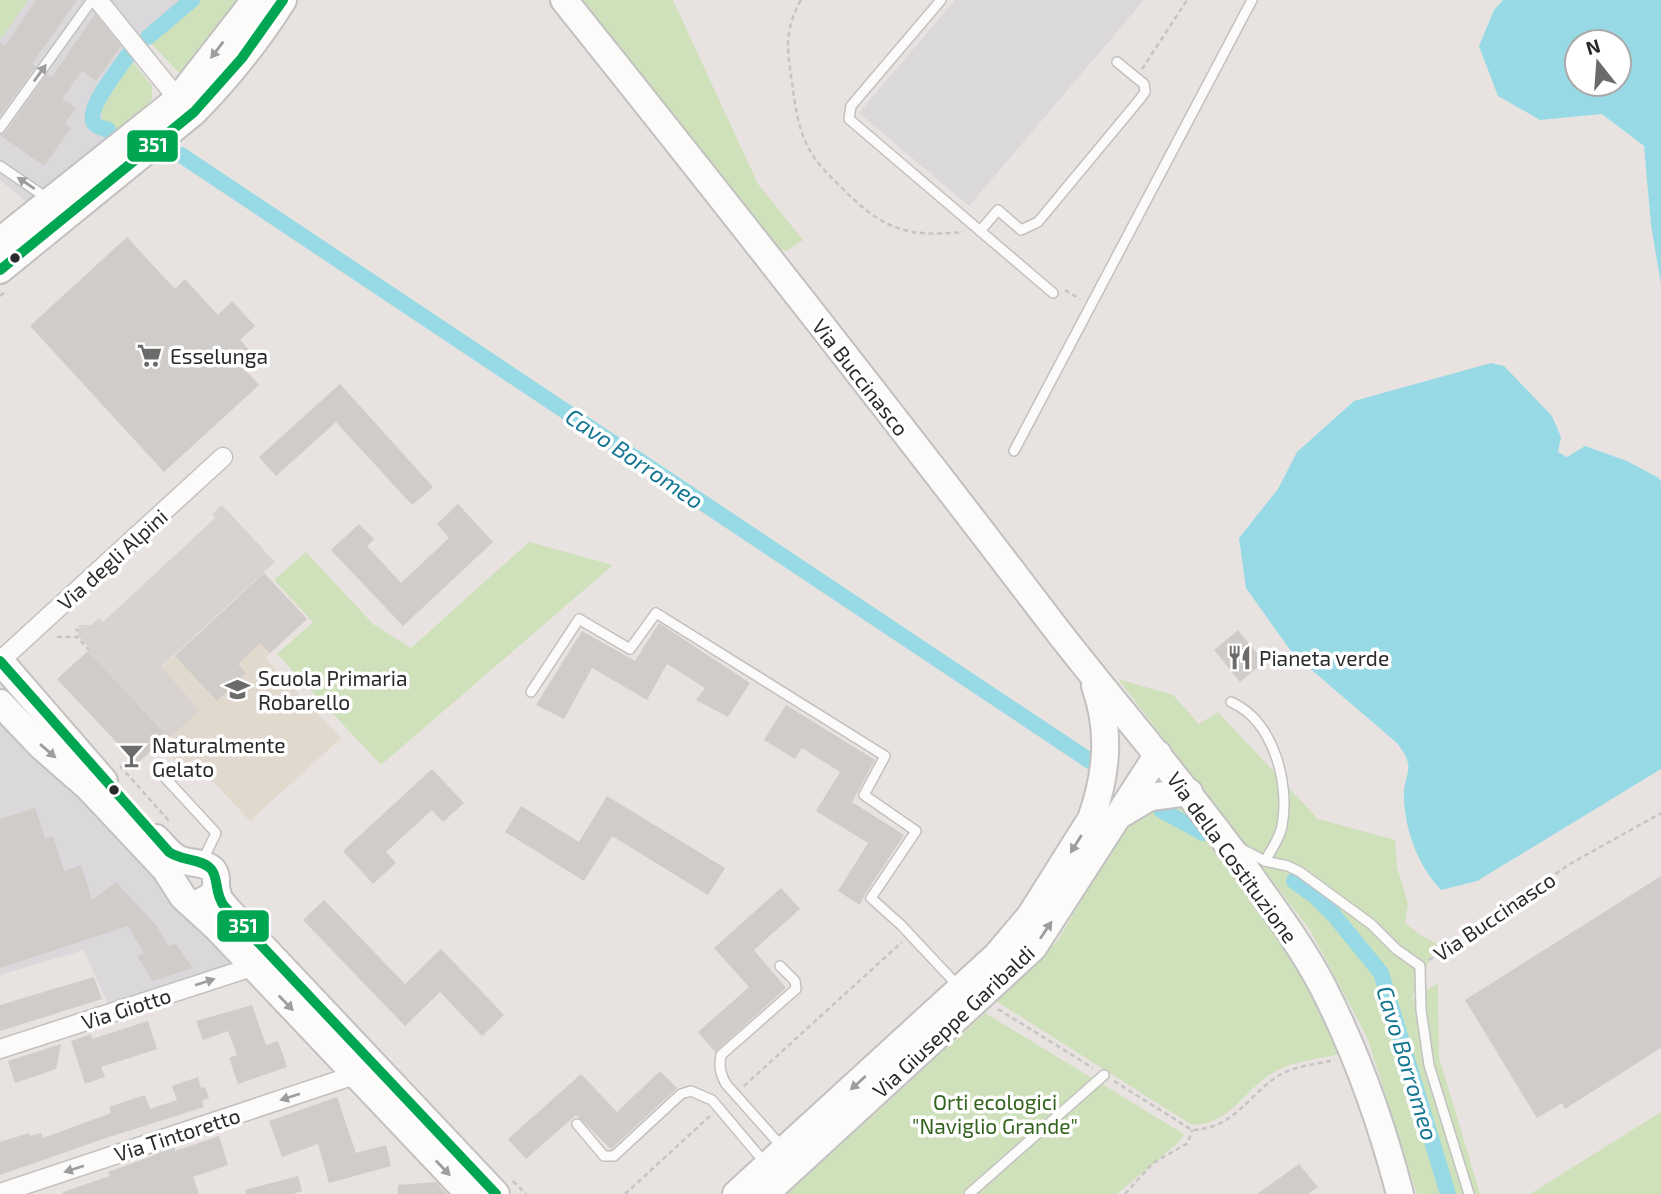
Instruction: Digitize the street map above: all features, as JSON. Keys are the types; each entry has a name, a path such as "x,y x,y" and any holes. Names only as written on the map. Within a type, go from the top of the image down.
{"street":[{"path":"98,0 178,99"},
{"path":"0,242 178,99 255,0"},
{"path":"0,270 153,147 216,90 266,27 283,0"},
{"name":"Via Buccinasco","path":"564,0 935,471 1091,674 1152,747"},
{"name":"Via degli Alpini","path":"198,862 179,860 169,852 0,661 223,457"},
{"path":"1091,674 1103,710 1107,737 1102,782"},
{"path":"2,712 89,788 252,967 469,1194"},
{"path":"1102,782 1118,752 1128,745 1152,747"},
{"name":"Via della Costituzione","path":"1152,747 1189,792 1280,915 1322,986 1353,1056 1388,1150 1400,1194"},
{"name":"Via Giuseppe Garibaldi","path":"736,1194 776,1157 970,994 1033,948 1119,816 1152,747"},
{"name":"Via Giuseppe Garibaldi","path":"765,1194 970,994 1030,916 1091,819 1102,782"},
{"path":"1119,816 1150,797 1189,792"},
{"path":"183,893 179,872 183,867 198,862 212,869 216,876 219,899 228,911 496,1194"},
{"path":"183,893 202,901 216,888"},
{"name":"Via Giotto","path":"0,1049 252,967"},
{"name":"Via Tintoretto","path":"0,1193 355,1075"}],"lane":[{"path":"0,128 92,0"},
{"path":"941,0 851,106 848,116 850,121 1053,293"},
{"path":"1014,451 1252,0"},
{"path":"980,231 998,210 1021,230 1038,222 1145,92 1144,84 1117,62"},
{"path":"0,166 52,200"},
{"path":"531,692 579,619 630,649 656,613 885,756 864,795 916,831 871,898 970,994"},
{"path":"1231,702 1249,713 1262,729 1277,762 1284,808 1282,830 1265,861"},
{"path":"158,771 216,833 198,862"},
{"name":"Via Buccinasco","path":"1226,841 1265,861 1288,866 1300,872 1371,924 1396,949 1420,966"},
{"path":"1420,966 1421,1010 1429,1065 1469,1194"},
{"path":"776,1157 726,1084 719,1066 721,1055 796,989 794,981 779,967"},
{"path":"969,1194 1104,1075"},
{"path":"577,1124 604,1156 614,1156 681,1094 691,1091 712,1100 776,1157"}],"path":[{"path":"800,0 790,20 788,51 795,104 802,131 809,150 820,165 865,211 884,223 914,233 935,235 980,231"},
{"path":"1137,78 1186,0"},
{"path":"1053,293 1057,285 1090,306"},
{"path":"1069,300 1072,295"},
{"path":"57,637 77,638 89,650"},
{"name":"Via Buccinasco","path":"1420,966 1570,864 1661,813"},
{"path":"738,1091 910,935"},
{"path":"970,994 1192,1130 1224,1121 1279,1076 1296,1069 1353,1056"},
{"path":"625,1194 718,1110"},
{"path":"1125,1194 1153,1163 1188,1143 1192,1130"}],"shaded area":[{"path":"28,0 191,0 153,35 102,100 111,137 39,213 0,180 0,40"},
{"path":"955,0 1144,0 969,206 859,113"},
{"path":"222,505 275,562 161,667 200,710 171,737 167,736 88,651 90,648 78,636 79,625 91,625 99,618 103,622 215,518 212,514"},
{"name":"Scuola Primaria Robarello","path":"264,573 307,619 265,658 341,738 250,821 193,760 182,770 171,757 181,747 171,737 199,710 161,668"},
{"path":"8,715 247,965 110,1009 84,950 0,975 0,724"}],"green space":[{"path":"0,0 28,0 0,40"},
{"path":"195,0 242,0 183,72 178,72 151,43"},
{"path":"580,0 673,0 758,184 803,240 786,251 780,249"},
{"path":"132,61 152,86 152,100 111,137 102,132 102,100"},
{"path":"529,542 613,565 381,765 277,654 313,622 274,580 306,552 373,624 411,648"},
{"path":"1118,679 1173,695 1199,724 1218,712 1318,819 1395,840 1397,867 1408,904 1405,923 1437,944 1411,1000 1438,983 1439,1057 1480,1194 1417,1194 1367,1037 1310,930"},
{"path":"1157,806 1189,808 1311,988 1340,1054 1276,1071 1229,1112 1206,1123 1192,1125 996,1001 1058,940 1131,816"},
{"name":"Orti ecologici \"Naviglio Grande\"","path":"985,1013 1184,1134 1180,1141 1117,1194 787,1194"},
{"path":"1661,1112 1661,1194 1530,1194"}],"water":[{"path":"1503,0 1661,0 1661,284 1651,225 1644,146 1602,114 1540,120 1498,96 1479,46 1494,10"},
{"path":"1491,363 1504,366 1552,416 1561,437 1558,452 1567,457 1585,446 1627,461 1659,478 1661,482 1661,769 1477,881 1441,890 1420,859 1407,824 1404,791 1408,766 1404,752 1397,743 1293,654 1246,588 1239,538 1278,489 1297,452 1354,401"}],"building":[{"path":"36,0 77,0 32,64 36,66 0,116 0,42 5,46"},
{"path":"95,14 121,46 96,81 82,71 62,99 76,108 65,123 71,128 44,166 0,135 6,132 47,74 52,77"},
{"name":"Esselunga","path":"127,237 175,289 185,279 218,315 232,301 255,326 240,340 249,350 237,361 259,385 164,472 30,326"},
{"path":"340,384 433,487 412,505 336,422 276,476 259,457"},
{"path":"458,504 493,542 403,626 331,550 359,524 374,539 367,546 401,583 449,538 437,524"},
{"path":"264,573 307,619 270,653 260,643 238,664 246,673 217,701 175,656"},
{"path":"659,623 750,683 728,717 696,700 705,688 667,664 647,700 592,668 564,719 536,705 582,631 635,661"},
{"path":"1238,630 1264,662 1240,682 1214,650"},
{"path":"88,651 167,736 137,764 57,679"},
{"path":"786,705 875,760 852,802 904,835 860,905 838,891 868,843 816,811 840,772 802,748 795,759 764,740"},
{"path":"432,769 464,803 443,822 432,810 386,852 396,863 373,884 343,851"},
{"path":"607,796 725,868 708,895 612,836 584,881 505,832 521,806 579,842"},
{"path":"35,808 45,838 53,836 64,871 81,865 92,900 116,882 156,925 169,946 176,944 193,968 153,981 137,956 144,953 128,926 0,968 0,819"},
{"path":"1661,876 1661,1048 1565,1109 1562,1103 1537,1118 1465,1000"},
{"path":"781,888 800,909 754,950 786,988 715,1052 698,1032 749,987 714,948"},
{"path":"324,900 405,984 441,949 504,1015 482,1036 440,992 405,1026 303,920"},
{"path":"94,977 102,999 0,1031 0,1005"},
{"path":"252,1005 266,1045 278,1041 287,1067 238,1084 229,1058 237,1055 228,1031 203,1040 196,1021"},
{"path":"148,1021 157,1049 101,1067 105,1077 85,1084 71,1041 91,1034 92,1039"},
{"path":"61,1044 56,1069 15,1083 8,1061"},
{"path":"660,1071 677,1088 611,1149 576,1115 526,1159 508,1139 581,1074 617,1112"},
{"path":"198,1077 201,1088 205,1087 209,1098 202,1101 204,1107 0,1175 0,1142 29,1133 30,1136 41,1133 43,1138 111,1113 109,1107 145,1095 150,1109 177,1100 172,1086"},
{"path":"337,1097 356,1153 386,1145 391,1166 329,1183 318,1144 282,1157 269,1121"},
{"path":"219,1136 228,1165 193,1177 199,1194 63,1194 110,1176 108,1172 155,1154 174,1147 175,1151"},
{"path":"1299,1164 1318,1187 1308,1194 1257,1194"},
{"path":"298,1176 302,1191 293,1194 246,1194 245,1190"},
{"path":"436,1182 447,1194 398,1194 398,1185"}],"waterway":[{"name":"Cavo Borromeo","path":"148,37 192,0"},
{"name":"Cavo Borromeo","path":"108,130 94,123 94,108 128,55"},
{"name":"Cavo Borromeo","path":"181,155 1090,761"},
{"name":"Cavo Borromeo","path":"1161,810 1203,833"},
{"name":"Cavo Borromeo","path":"1294,881 1333,914 1381,973 1448,1194"}],"transit line":[{"name":"351","path":"0,270 194,112 242,58 283,0"},
{"name":"351","path":"0,661 169,852 207,865 211,869 224,906 496,1194"}],"place":[{"name":"Esselunga","path":"150,355"},
{"name":"Pianeta verde","path":"1239,657"},
{"name":"Scuola Primaria Robarello","path":"238,689"},
{"name":"Naturalmente Gelato","path":"132,756"}]}
